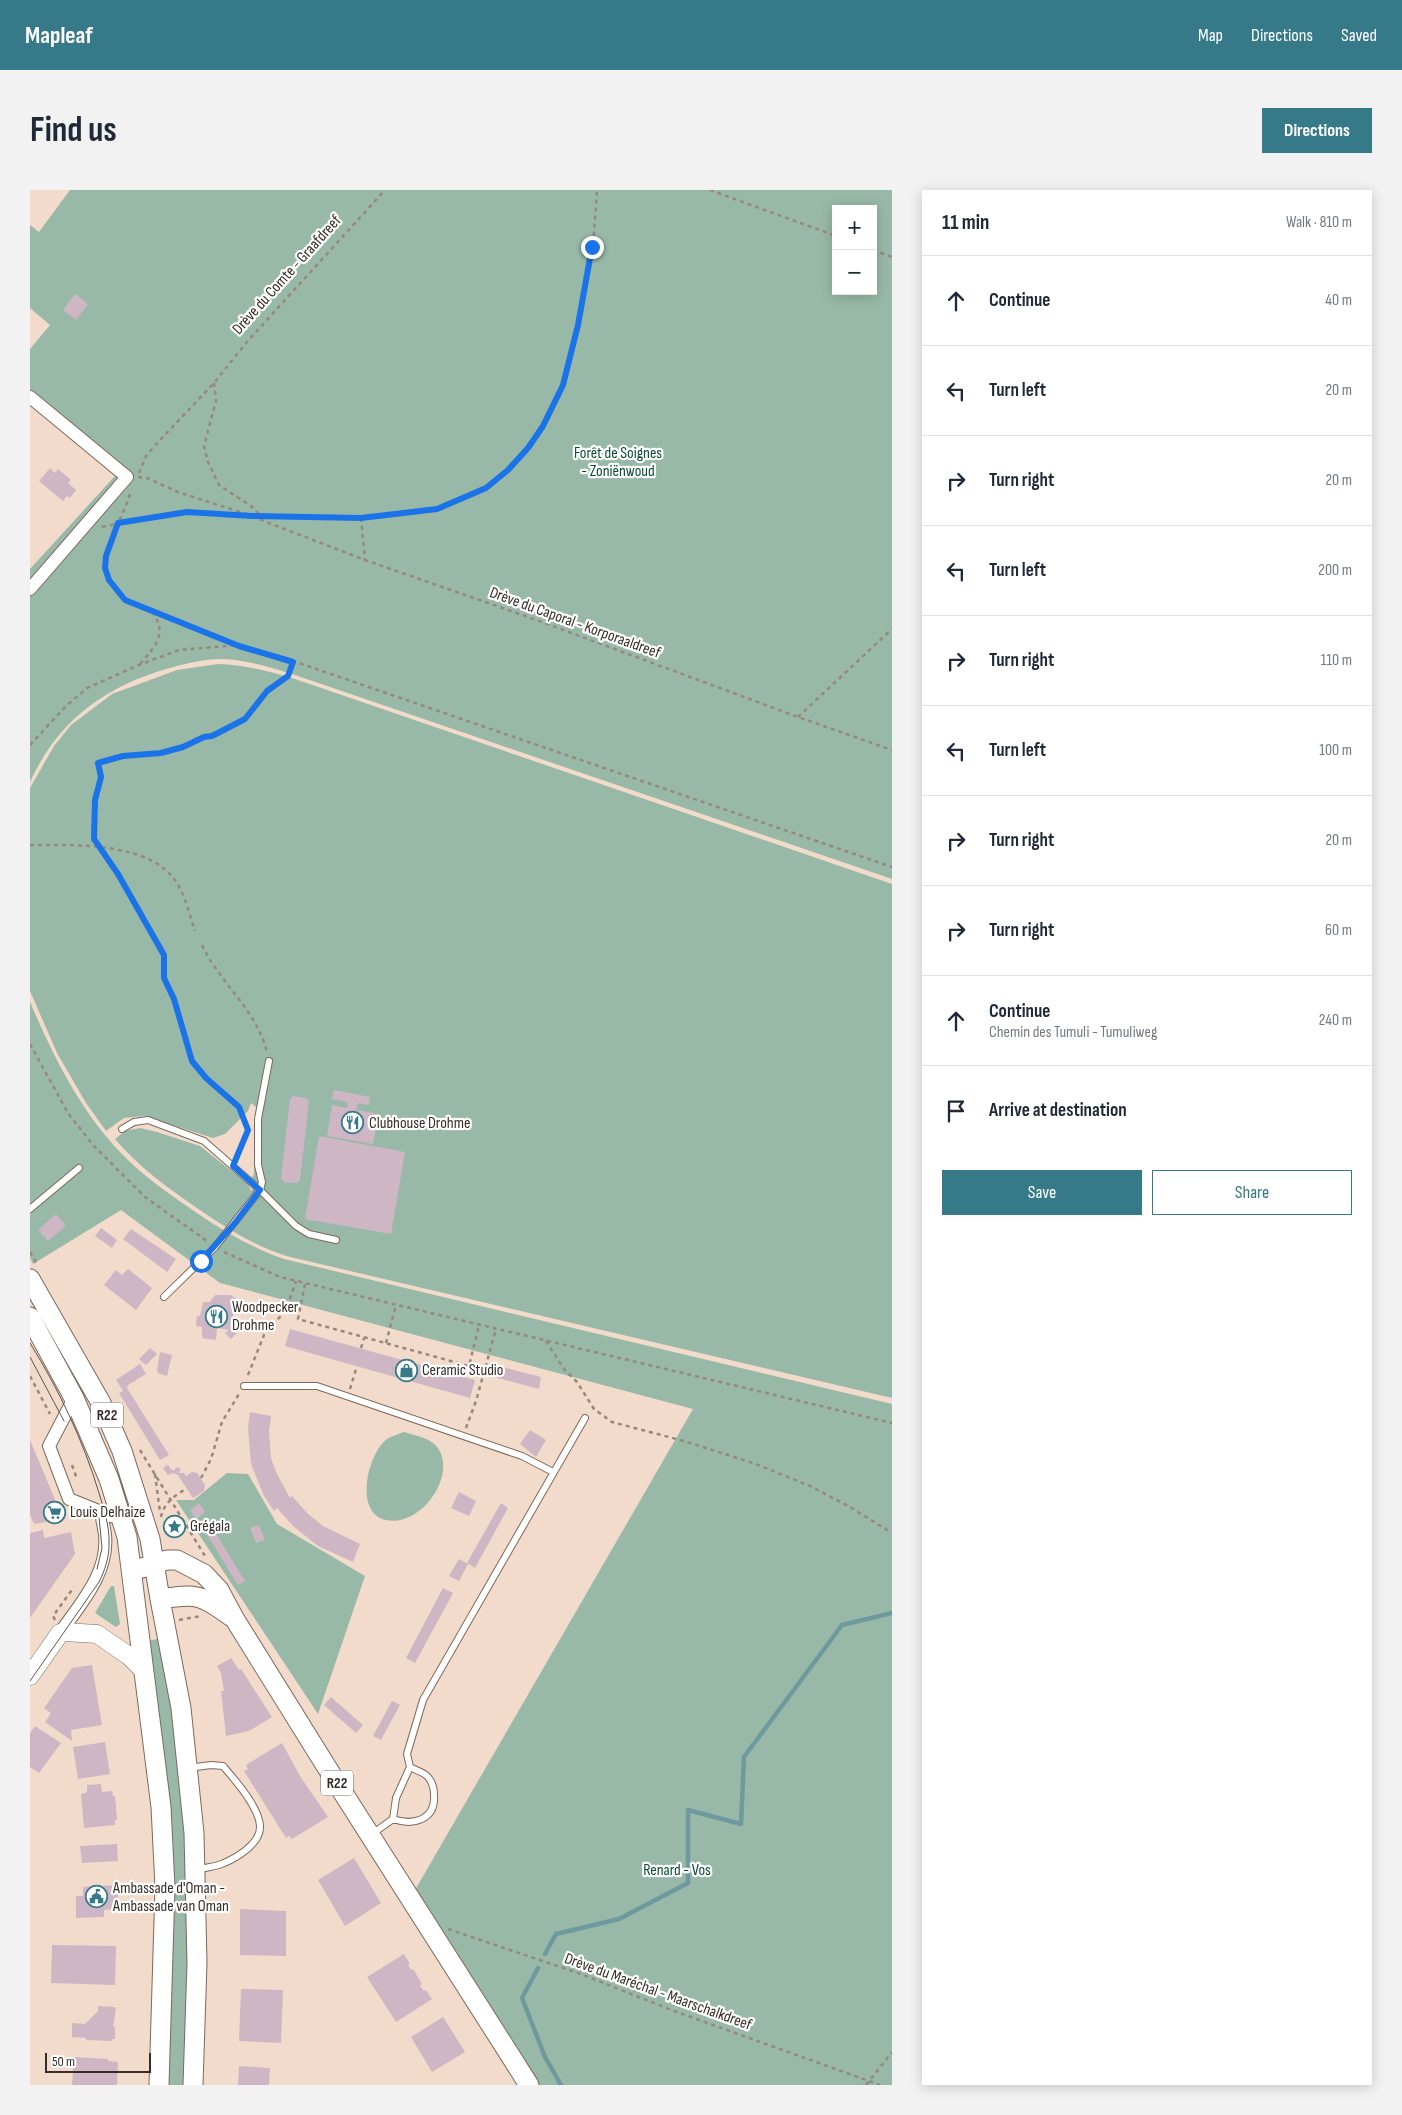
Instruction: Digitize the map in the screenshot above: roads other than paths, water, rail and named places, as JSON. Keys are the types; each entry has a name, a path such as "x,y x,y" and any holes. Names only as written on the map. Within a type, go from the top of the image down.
{"main road":[{"name":"R22","path":"30,1279 105,1411 122,1451 142,1510 150,1539 154,1564 177,1560 204,1574 219,1590 234,1618 529,2085"},
{"name":"R22","path":"30,1317 74,1398 109,1479 127,1537 131,1580"},
{"path":"131,1580 144,1566 154,1564 181,1708 196,1870 197,1964 193,2085"},
{"path":"131,1580 160,1599"},
{"path":"131,1580 162,1807 165,1887 159,2085"},
{"name":"R22","path":"160,1599 187,1595 204,1598 234,1618"}],"street":[{"path":"30,396 133,475 30,589"},
{"path":"74,1398 49,1446 70,1499 101,1512 122,1518"},
{"path":"30,1676 100,1572 104,1558 105,1538 101,1512"},
{"path":"60,1633 81,1631 97,1634 129,1656 144,1671"}],"lane":[{"path":"164,1297 215,1247 260,1190 262,1182 258,1165 258,1119 269,1061"},
{"path":"122,1129 134,1122 148,1120 204,1141 260,1190 296,1226 309,1234 336,1240"},
{"path":"30,1209 79,1168"},
{"path":"244,1386 317,1386 522,1456 553,1472"},
{"path":"393,1819 396,1798 410,1767 407,1754 424,1700 585,1418"},
{"path":"188,1768 211,1765 223,1766 254,1808 260,1826 256,1840 244,1851 223,1864 196,1870"},
{"path":"370,1835 393,1819 413,1823 422,1819 433,1807 434,1791 432,1782 427,1776 410,1767"}],"waterway":[{"path":"545,1954 556,1934 619,1919 688,1883 688,1810 741,1824 744,1757 842,1625 892,1613"},
{"path":"538,1968 522,1998 545,2057 561,2085"}],"tram line":[{"path":"30,1343 51,1379 86,1454 105,1512 109,1538 109,1550 105,1568 99,1582 30,1681"},
{"path":"30,1357 64,1421"},
{"path":"97,1569 102,1548 99,1517"}],"place":[{"name":"Clubhouse Drohme","path":"353,1123"},
{"name":"Woodpecker Drohme","path":"216,1316"},
{"name":"Ceramic Studio","path":"406,1370"},
{"name":"Louis Delhaize","path":"54,1512"},
{"name":"Grégala","path":"174,1526"},
{"name":"Ambassade d'Oman - Ambassade van Oman","path":"97,1897"}],"park label":[{"name":"Forêt de Soignes - Zoniënwoud","path":"618,462"},
{"name":"Renard - Vos","path":"677,1870"}]}
